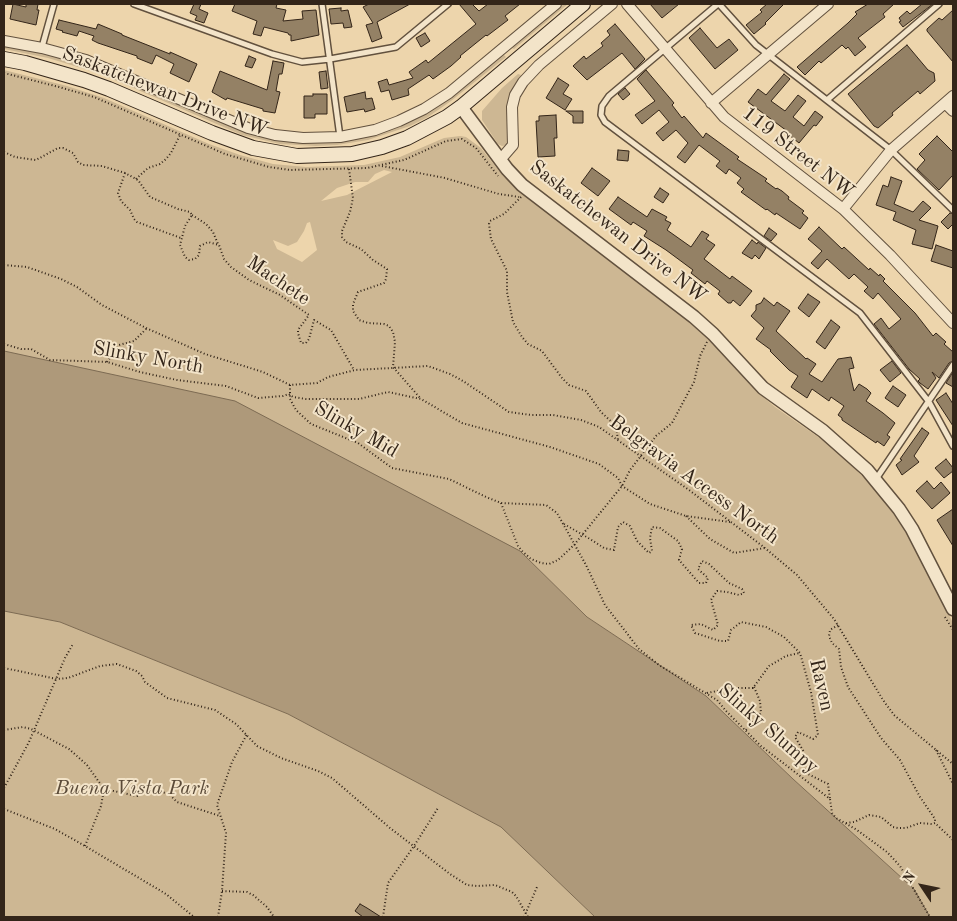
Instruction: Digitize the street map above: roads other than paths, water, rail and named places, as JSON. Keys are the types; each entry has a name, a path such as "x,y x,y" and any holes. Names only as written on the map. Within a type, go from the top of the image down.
{"main road":[{"path":"461,107 583,4"},
{"name":"Saskatchewan Drive NW","path":"4,59 84,80 239,144 282,154 324,156 352,154 382,147 428,128 461,107"}],"street":[{"name":"Saskatchewan Drive NW","path":"4,41 42,48 86,60 248,128 275,135 303,138 340,137 374,130 424,110 449,93 556,4"},
{"path":"500,160 513,145 512,107 515,95 522,82 612,4"},
{"name":"119 Street NW","path":"627,4 711,103 739,130 843,209 890,255 953,323"},
{"path":"711,103 828,4"},
{"path":"504,47 516,60"},
{"path":"843,209 891,150 953,96"},
{"path":"945,103 953,111"},
{"name":"Saskatchewan Drive NW","path":"461,107 500,160 522,185 694,316 763,388 823,431 876,479 912,529 947,609"}],"lane":[{"path":"42,48 54,4"},
{"path":"134,4 272,54 302,62 396,48 448,4"},
{"path":"322,4 340,137"},
{"path":"953,210 891,150 756,45 718,4 609,96 602,106 601,115 605,122 860,314 929,402 953,446"},
{"path":"827,100 940,4"},
{"path":"876,479 953,365"}],"park label":[{"name":"Buena Vista Park","path":"132,789"}]}
